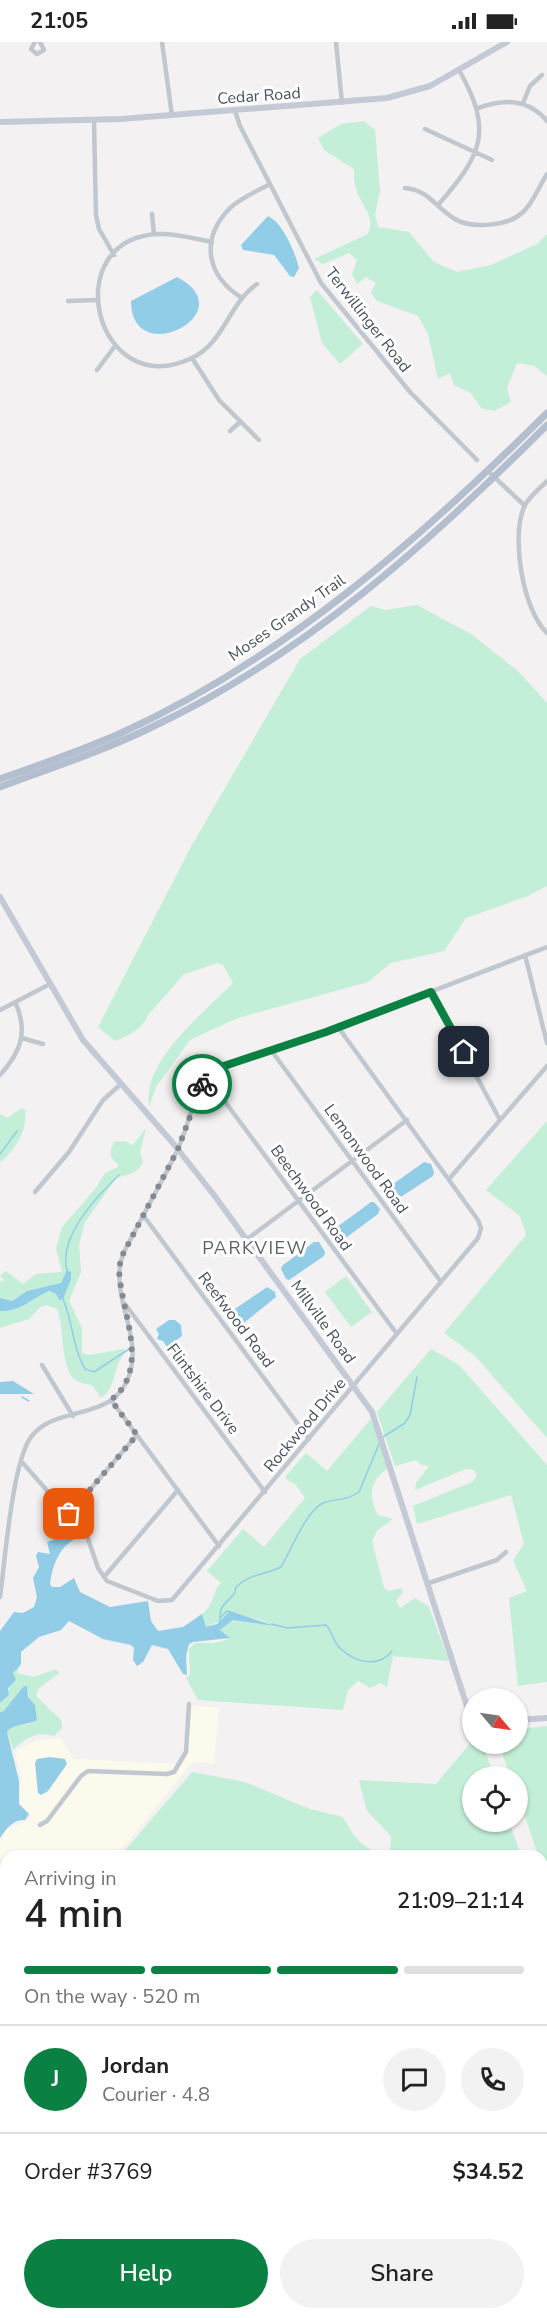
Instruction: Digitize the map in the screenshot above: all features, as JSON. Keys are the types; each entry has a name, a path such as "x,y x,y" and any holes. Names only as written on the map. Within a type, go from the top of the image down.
{"main road":[{"name":"Moses Grandy Trail","path":"0,779 120,734 231,674 299,630 363,581 488,471 547,413"},
{"name":"Moses Grandy Trail","path":"0,787 153,727 231,684 325,623 388,573 494,477 547,424"}],"street":[{"path":"35,42 31,49 37,54 44,50 40,42"},
{"path":"162,42 172,116"},
{"path":"336,42 342,103"},
{"name":"Cedar Road","path":"0,122 94,121 172,116 342,103 410,93 459,70 507,42"},
{"path":"438,205 458,181 474,152 480,134 478,108 459,70"},
{"path":"523,103 530,86 542,75"},
{"path":"478,108 502,101 523,103 547,121"},
{"name":"Terwillinger Road","path":"235,111 270,184 330,296 410,392 477,460"},
{"path":"94,121 96,215 99,228 114,255"},
{"path":"425,129 492,160"},
{"path":"405,188 423,192 455,219 469,224 511,220 524,211 547,174"},
{"path":"242,298 229,290 217,277 211,259 212,242 219,223 229,210 270,184"},
{"path":"152,214 154,234"},
{"path":"212,242 154,234 132,241 114,255 99,280 96,300 99,319 115,346 130,357 153,365 176,364 192,358 212,343 242,298 257,284"},
{"path":"68,301 96,300"},
{"path":"97,370 105,356 115,346"},
{"path":"192,358 210,389 259,440"},
{"path":"230,431 240,422"},
{"path":"488,471 525,506"},
{"path":"547,481 525,506 519,538 528,600 536,621 547,633"},
{"name":"Millville Road","path":"0,897 83,1040 178,1149 354,1386 374,1417 462,1690"},
{"path":"0,1597 21,1461 27,1443 39,1428 53,1421 93,1411 111,1400 125,1384 133,1362 120,1276 121,1259 178,1149 206,1076 212,1070 338,1027 547,947"},
{"path":"525,956 547,1044"},
{"path":"0,1010 50,984"},
{"path":"431,992 500,1120"},
{"path":"0,1075 22,1038 23,1020 15,1004"},
{"name":"Rockwood Drive","path":"104,1577 111,1583 166,1602 176,1598 478,1238 480,1231 478,1220 338,1027"},
{"path":"22,1038 43,1044"},
{"name":"Lemonwood Road","path":"271,1050 441,1282"},
{"path":"449,1179 547,1066"},
{"name":"Beechwood Road","path":"206,1076 397,1334"},
{"path":"34,1192 69,1152 103,1100 120,1085"},
{"path":"246,1239 406,1120"},
{"name":"Reefwood Road","path":"143,1215 309,1439"},
{"name":"Flintshire Drive","path":"123,1301 265,1492"},
{"path":"42,1365 73,1416"},
{"path":"111,1400 219,1546"},
{"path":"69,1514 137,1435"},
{"path":"21,1461 87,1536 104,1577 178,1490"},
{"path":"429,1583 497,1560 506,1552"},
{"path":"40,1825 47,1821 88,1771 167,1774 174,1772 186,1752 189,1704"},
{"path":"528,1719 547,1718"}],"shaded area":[{"path":"188,1705 219,1708 214,1764 193,1762 121,1850 0,1850 0,1842 7,1829 27,1821 31,1815 20,1804 21,1778 15,1751 37,1740 61,1738 74,1759 183,1764"}],"green space":[{"path":"364,121 375,130 380,191 375,214 378,227 409,232 434,262 457,272 491,265 537,244 547,234 547,376 534,366 517,363 507,388 511,402 494,411 481,408 471,393 454,385 450,373 438,379 428,334 418,316 377,301 371,293 376,283 366,277 357,284 352,274 357,260 349,253 323,264 314,259 368,234 369,216 356,189 354,169 324,150 318,138 341,124"},
{"path":"317,290 363,344 340,364 322,343 310,297"},
{"path":"417,605 471,634 518,671 547,703 547,886 528,896 466,918 444,951 391,963 368,982 238,1018 190,1040 156,1087 149,1107 149,1089 155,1072 165,1055 192,1023 233,983 223,965 218,963 184,974 148,1015 143,1024 125,1037 115,1041 98,1027 192,845 300,659 371,606 385,610"},
{"path":"22,1108 25,1110 25,1117 22,1132 11,1152 0,1162 0,1114 7,1118"},
{"path":"547,1121 547,1438 475,1356 444,1333 526,1235 520,1216 486,1190"},
{"path":"146,1128 140,1153 143,1163 132,1173 117,1177 85,1222 79,1245 81,1272 69,1301 82,1328 82,1353 89,1355 124,1349 125,1353 118,1365 110,1389 101,1398 93,1386 79,1382 68,1370 57,1309 46,1305 39,1308 29,1319 0,1328 0,1311 20,1307 49,1291 56,1294 59,1300 67,1271 61,1283 27,1291 12,1301 0,1298 0,1281 5,1281 0,1276 6,1271 23,1284 36,1274 62,1272 56,1248 62,1227 95,1189 105,1173 118,1167 111,1154 114,1142 124,1141 133,1145"},
{"path":"346,1276 372,1312 351,1327 325,1292"},
{"path":"431,1349 459,1365 547,1465 547,1682 518,1686 509,1598 527,1591 513,1560 524,1544 511,1495 417,1524 413,1506 472,1482 477,1476 474,1470 466,1469 415,1490 416,1483 429,1466 422,1465 416,1460 395,1466 377,1412"},
{"path":"370,1420 374,1425 388,1468 374,1484 373,1502 378,1515 393,1519 377,1531 372,1541 384,1588 389,1591 401,1588 403,1592 396,1601 400,1608 415,1598 429,1607 449,1661 393,1656 387,1687 380,1683 370,1688 358,1681 348,1690 343,1710 198,1700 186,1678 190,1674 189,1649 195,1643 215,1643 229,1639 220,1630 233,1620 272,1625 259,1619 236,1615 206,1627 202,1614 209,1607 221,1583 207,1571 243,1529 264,1547 305,1498 296,1485 286,1479 286,1476 306,1453 327,1471"},
{"path":"21,1664 17,1673 34,1677 56,1669 59,1673 38,1689 36,1696 61,1720 62,1728 54,1736 42,1734 32,1737 13,1750 7,1731 16,1725 31,1724 28,1690 0,1712 0,1703 9,1695 11,1678"},
{"path":"547,1726 547,1850 536,1850 528,1826 528,1766 507,1766 502,1754 528,1754 528,1728"},
{"path":"462,1753 486,1754 490,1766 462,1766 462,1832 513,1832 519,1850 390,1850 391,1836 367,1811 359,1780 436,1784"},
{"path":"192,1772 245,1782 310,1809 343,1817 361,1843 373,1850 125,1850"}],"water":[{"path":"268,216 279,225 291,246 299,268 294,277 290,276 274,255 243,250 241,245"},
{"path":"177,277 195,291 199,306 193,319 180,329 164,334 148,332 136,322 131,301"},
{"path":"424,1162 431,1164 433,1176 393,1202 387,1194 389,1187"},
{"path":"374,1202 380,1209 378,1214 343,1240 339,1240 333,1230"},
{"path":"314,1242 319,1242 325,1252 324,1256 289,1280 286,1279 281,1269 283,1265"},
{"path":"67,1270 71,1272 71,1279 63,1299 59,1300 56,1294 49,1291 20,1307 0,1311 0,1298 12,1301 27,1291 61,1283"},
{"path":"267,1287 275,1292 276,1297 239,1327 234,1325 229,1317 232,1311"},
{"path":"169,1320 175,1320 181,1325 182,1336 167,1347 163,1341 157,1339 159,1334 156,1329"},
{"path":"13,1381 34,1394 0,1394 0,1382"},
{"path":"75,1532 79,1533 78,1537 66,1546 55,1563 50,1584 52,1587 60,1587 74,1578 80,1592 110,1607 148,1601 151,1621 158,1631 183,1627 202,1614 206,1627 217,1624 230,1611 275,1626 233,1620 220,1630 230,1638 189,1644 186,1656 187,1675 183,1674 168,1649 152,1645 143,1662 137,1666 133,1660 134,1648 131,1645 103,1639 69,1621 61,1630 39,1637 21,1652 21,1664 13,1673 16,1680 8,1688 9,1695 0,1703 0,1631 14,1612 23,1613 34,1607 37,1597 33,1578 39,1567 36,1556 38,1552 50,1554 47,1542"},
{"path":"27,1686 28,1697 35,1705 37,1720 17,1725 7,1732 19,1781 19,1804 29,1814 25,1820 10,1825 0,1838 0,1712 4,1711 23,1687"},
{"path":"50,1757 65,1759 67,1764 48,1791 41,1795 38,1793 35,1763 37,1759"}],"waterway":[{"path":"0,1154 17,1131"},
{"path":"67,1270 68,1244 81,1218 119,1175"},
{"path":"62,1297 77,1352 85,1369 94,1372 129,1349"},
{"path":"383,1437 405,1423 410,1415 417,1377"},
{"path":"22,1397 29,1401"},
{"path":"220,1618 222,1607 234,1594 237,1586 247,1579 281,1567 304,1523 316,1508 323,1503 349,1497 359,1492 379,1444"},
{"path":"220,1624 220,1618 227,1611 230,1612"},
{"path":"272,1624 287,1628 326,1625 338,1647 353,1658 367,1662 381,1660 392,1651"}],"way so far":[{"path":"69,1514 137,1435 111,1400 125,1384 133,1359 119,1268 122,1256 182,1141 202,1084"}],"district":[{"name":"PARKVIEW","path":"255,1248"}],"route":[{"path":"202,1084 212,1070 326,1032 431,992 464,1052"}]}
